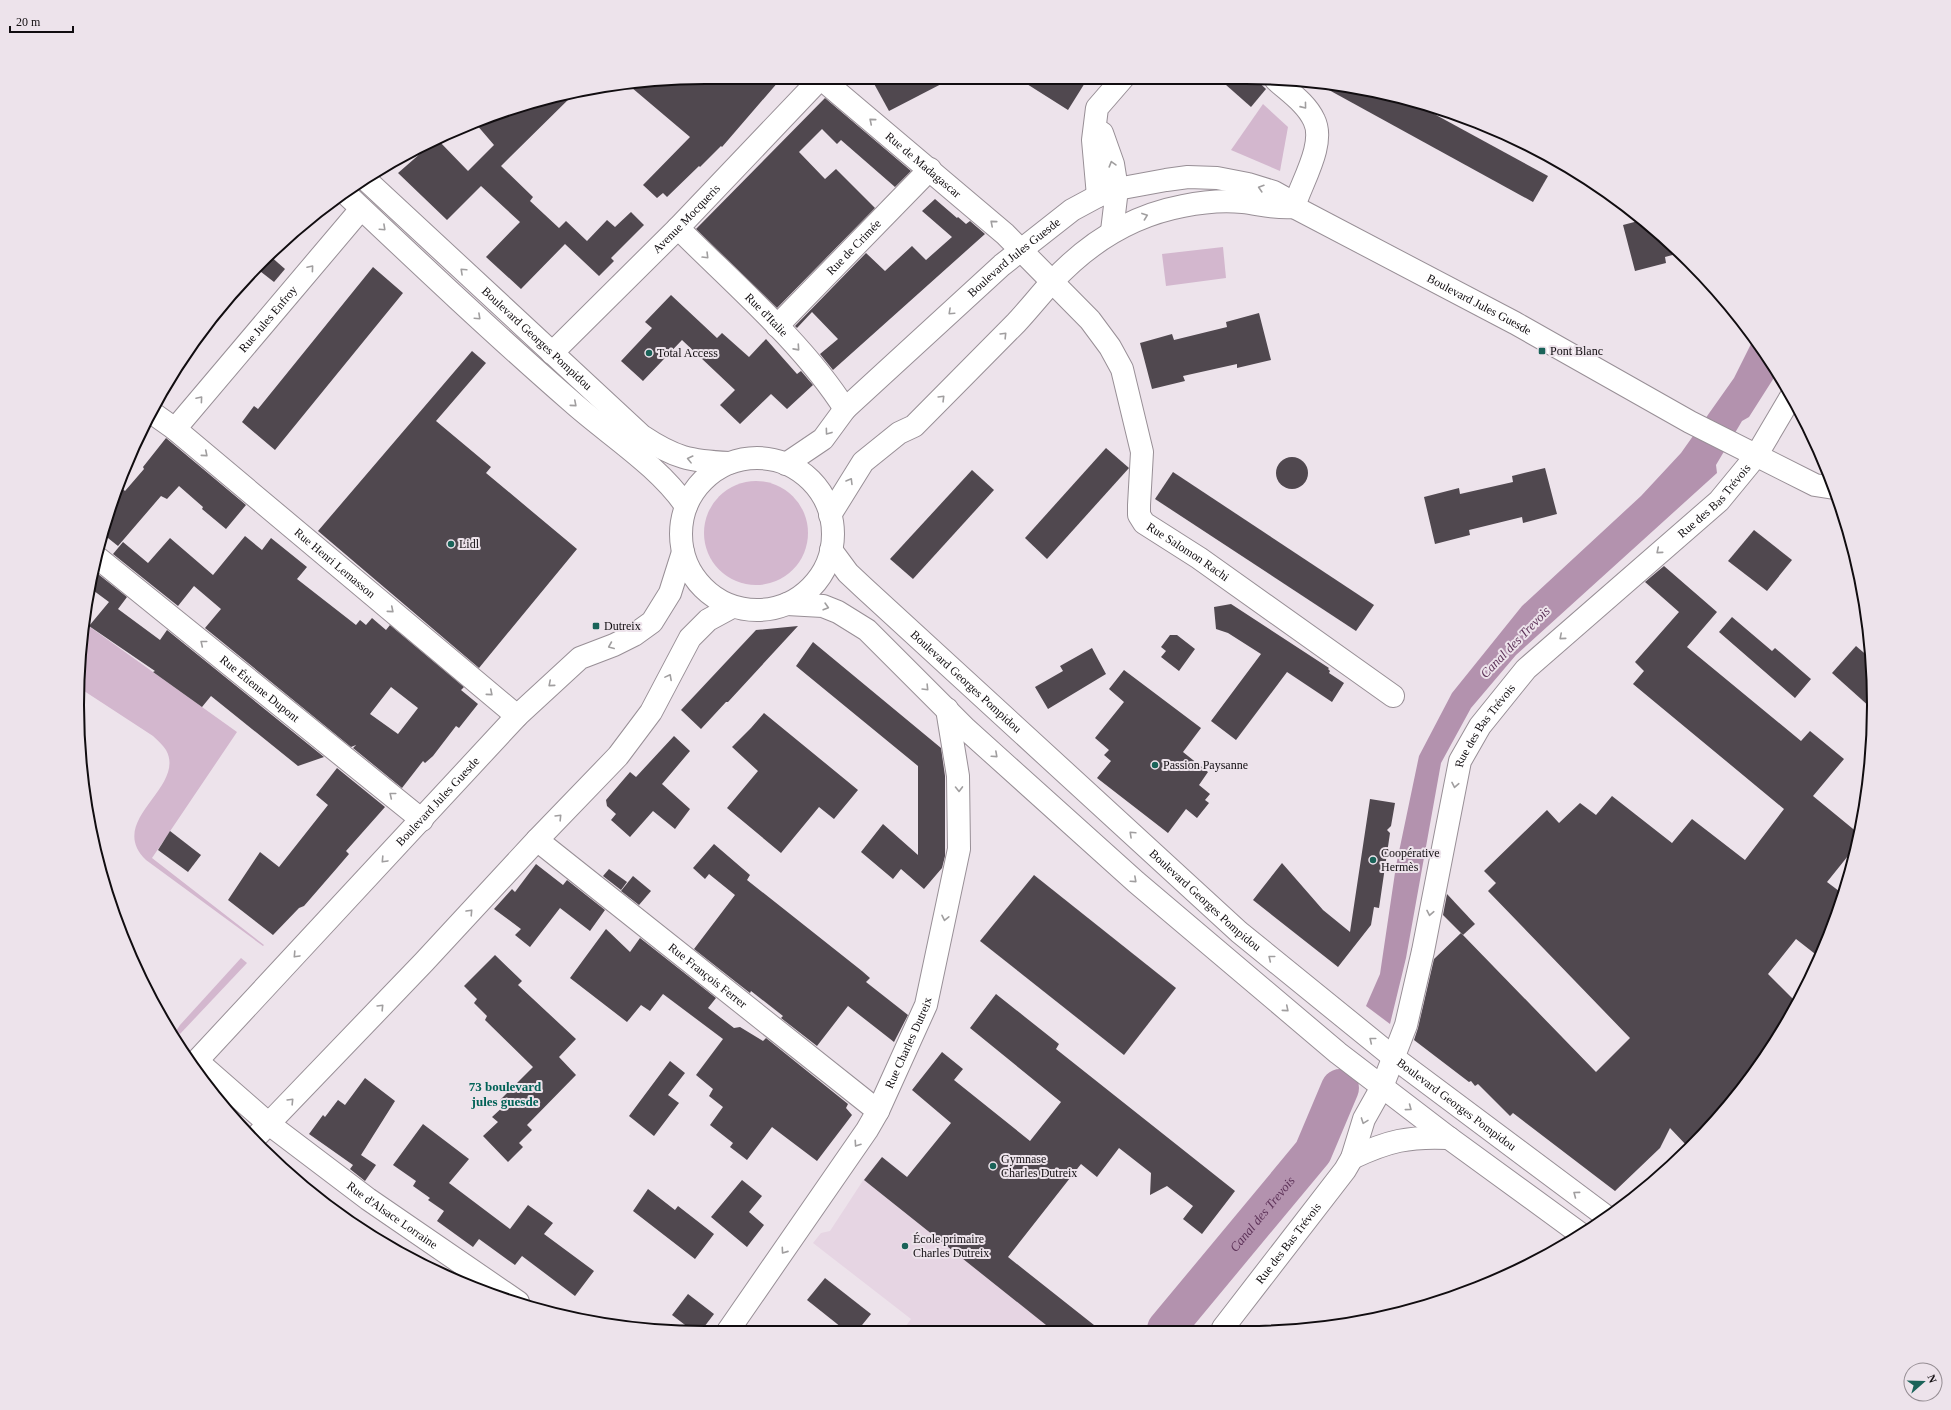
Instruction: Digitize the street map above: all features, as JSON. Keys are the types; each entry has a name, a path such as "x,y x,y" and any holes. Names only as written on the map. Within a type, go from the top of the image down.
{"street":[{"name":"Avenue Mocqueris","path":"552,353 678,228 815,84"},
{"name":"Rue de Madagascar","path":"828,84 1006,234 1052,282"},
{"path":"1112,231 1107,193 1113,164 1102,137 1097,108 1118,84"},
{"path":"1282,85 1302,103 1314,120 1318,136 1312,159 1294,208"},
{"name":"Rue de Crimée","path":"777,326 930,169"},
{"name":"Boulevard Jules Guesde","path":"786,464 823,439 846,409 1002,265 1072,210 1107,193 1173,179 1217,178 1248,184 1274,192 1294,208 1508,319 1690,422 1815,485 1827,487"},
{"name":"Boulevard Georges Pompidou","path":"369,183 642,436 663,449 688,459 729,463"},
{"name":"Boulevard Georges Pompidou","path":"349,197 523,359 599,427 660,474 675,490 686,506"},
{"name":"Boulevard Jules Guesde","path":"830,515 863,462 899,433 914,426 1033,304 1052,282 1085,250 1112,231 1142,217 1161,211 1203,203 1242,202 1279,208 1294,208"},
{"name":"Rue Jules Enfroy","path":"175,429 361,209"},
{"name":"Rue d'Italie","path":"678,228 777,326 831,386 846,409"},
{"name":"Rue Salomon Rachi","path":"1052,282 1090,320 1110,346 1122,369 1142,452 1139,515 1144,523 1199,558 1393,696"},
{"name":"Rue des Bas Trévois","path":"1225,1326 1346,1170 1352,1158 1364,1120 1382,1087 1406,1025 1460,761 1480,726 1526,669 1719,501 1756,456 1788,402"},
{"name":"Rue Henri Lemasson","path":"156,415 175,429 517,716"},
{"name":"Boulevard Georges Pompidou","path":"747,459 767,459 786,464 806,476 821,494 830,515 833,531 831,550 825,567 816,582 803,595 787,604 772,609 756,610 732,607 715,598 700,586 689,570 682,552 680,536 686,506 696,488 711,473 729,463 747,459"},
{"name":"Boulevard Georges Pompidou","path":"831,550 848,573 864,588 1239,932 1393,1057 1602,1213"},
{"name":"Boulevard Jules Guesde","path":"196,1061 422,820 517,716 580,658 614,645 634,635 652,622 670,593 682,552"},
{"name":"Rue Étienne Dupont","path":"101,561 422,820"},
{"name":"Boulevard Georges Pompidou","path":"787,604 823,606 838,612 867,630 966,729 1136,882 1338,1053 1449,1138 1576,1231"},
{"path":"258,1135 424,962 536,840 618,756 651,712 690,638 708,620 732,607"},
{"name":"Rue Charles Dutreix","path":"731,1326 863,1136 878,1111 926,1005 959,848 958,776 947,709"},
{"name":"Rue François Ferrer","path":"536,840 878,1111"},
{"name":"Rue d'Alsace Lorraine","path":"203,1071 269,1124 368,1199 505,1293"},
{"path":"1352,1158 1376,1147 1411,1138 1449,1138"}],"shaded area":[{"path":"1263,104 1288,127 1280,171 1231,150"},
{"path":"1223,247 1226,278 1166,286 1162,254"},
{"path":"756,481 776,485 793,496 804,513 808,533 804,553 793,570 776,581 756,585 736,581 719,570 708,553 704,533 708,513 719,496 736,485"},
{"path":"89,626 237,732 152,858 264,945 263,946 146,860 136,845 135,831 140,818 166,778 169,764 166,750 153,736 84,691"},
{"path":"241,958 247,963 180,1034 176,1030"},
{"name":"École primaire Charles Dutreix","path":"881,1158 883,1158 1095,1326 906,1326 911,1319 813,1243 821,1233 830,1231 864,1179"}],"water":[{"path":"1751,344 1774,378 1749,417 1742,421 1716,465 1717,473 1516,655 1471,708 1441,763 1406,958 1390,1024 1366,1006 1380,974 1396,866 1419,756 1452,693 1522,606 1641,496 1681,453 1734,378"}],"building":[{"path":"776,84 722,147 721,146 700,167 699,166 667,197 663,193 657,198 643,185 690,137 632,88 664,85"},
{"path":"874,84 941,84 889,111"},
{"path":"1027,84 1084,84 1068,110"},
{"path":"1225,84 1261,84 1266,89 1251,107"},
{"path":"1327,89 1407,105 1432,113 1548,176 1533,202"},
{"path":"825,98 911,171 895,187 841,140 837,144 822,129 799,152 825,179 836,169 875,208 777,308 696,229"},
{"path":"568,100 501,166 533,197 530,201 559,228 566,221 587,241 607,220 615,227 631,212 644,225 611,258 614,261 599,276 565,244 521,289 486,257 520,222 481,186 447,220 398,173 422,152 441,143 468,171 494,145 478,127 544,105"},
{"path":"935,199 957,218 958,217 966,224 970,221 985,234 833,370 820,354 838,339 812,312 797,328 795,326 866,253 885,271 912,246 926,260 952,237 922,211"},
{"path":"1636,222 1673,255 1665,257 1666,263 1635,271 1623,225"},
{"path":"274,259 285,269 274,282 261,272"},
{"path":"373,267 403,293 275,450 242,422 254,406 258,409"},
{"path":"671,295 717,338 722,333 749,357 766,339 797,374 801,371 813,385 787,409 771,394 740,424 720,405 735,390 682,340 643,381 621,361 652,328 645,322"},
{"path":"1259,313 1271,360 1237,368 1237,364 1183,376 1185,381 1152,389 1140,343 1172,334 1174,340 1227,327 1226,322"},
{"name":"Lidl","path":"472,351 486,363 436,421 491,467 486,473 577,549 479,668 318,531"},
{"path":"166,438 246,505 226,529 202,509 203,507 179,486 167,499 161,496 118,546 107,537 117,505 123,489 125,491 144,469 143,467"},
{"path":"1106,448 1129,468 1047,559 1025,538"},
{"path":"1289,457 1295,457 1304,461 1308,473 1304,485 1295,489 1289,489 1280,485 1276,476 1276,470 1280,461"},
{"path":"1545,468 1557,514 1523,523 1522,517 1469,530 1470,535 1435,544 1424,497 1459,488 1460,494 1513,482 1512,476"},
{"path":"972,470 994,490 913,579 890,559"},
{"path":"1173,472 1374,605 1356,631 1155,499"},
{"path":"1754,530 1792,560 1767,591 1728,561"},
{"path":"245,536 262,550 271,538 307,567 297,579 356,625 360,620 366,625 372,618 386,630 390,625 464,687 461,690 478,704 459,728 456,726 433,756 425,763 423,761 402,788 353,748 356,745 351,747 205,628 221,609 194,586 178,606 113,554 123,542 148,563 170,538 213,575","holes":["391,687 418,708 398,734 370,714"]},
{"path":"1664,566 1717,612 1687,647 1801,741 1810,731 1844,759 1813,796 1854,830 1848,855 1827,882 1838,891 1815,954 1796,939 1768,974 1793,999 1762,1050 1739,1083 1685,1144 1670,1128 1660,1148 1615,1191 1513,1113 1510,1116 1478,1084 1475,1086 1471,1081 1469,1082 1414,1040 1434,959 1461,933 1596,1072 1630,1038 1488,891 1496,883 1484,871 1547,810 1559,823 1580,803 1596,815 1612,796 1672,843 1692,819 1745,860 1784,809 1633,684 1644,671 1635,662 1679,612 1645,582"},
{"path":"98,574 127,597 118,609 160,640 167,630 324,757 298,766 211,696 202,707 153,672 155,671 89,626 109,602 95,591"},
{"path":"1231,604 1329,668 1329,673 1344,683 1332,702 1287,672 1236,740 1211,721 1261,654 1228,633 1216,629 1214,607"},
{"path":"1732,617 1772,651 1775,648 1811,679 1795,698 1719,632"},
{"path":"798,626 701,729 681,710 756,630"},
{"path":"1170,635 1177,635 1195,649 1179,671 1161,657 1166,651 1161,647"},
{"path":"813,642 941,748 945,776 945,856 942,868 924,889 901,869 893,879 861,852 883,824 918,855 918,766 796,666"},
{"path":"1856,646 1865,654 1867,704 1832,673"},
{"path":"1092,648 1106,674 1048,709 1035,687 1063,671 1060,666"},
{"name":"Passion Paysanne","path":"1124,670 1201,728 1183,752 1208,772 1199,785 1210,794 1205,800 1209,803 1197,818 1186,809 1168,833 1097,778 1111,761 1104,755 1109,750 1095,738 1124,702 1109,689"},
{"path":"764,713 858,790 834,819 819,807 781,853 727,808 758,771 732,747"},
{"path":"674,736 690,751 662,784 690,809 675,829 653,811 630,837 611,820 616,814 607,806 606,800 630,772 636,777"},
{"path":"337,768 385,807 346,851 349,854 304,906 299,908 273,935 228,900 260,852 279,867 328,805 316,795"},
{"path":"1370,799 1395,803 1391,826 1387,830 1390,833 1379,908 1374,907 1371,925 1338,967 1253,900 1282,863 1323,910 1350,932"},
{"path":"170,831 201,855 188,872 158,850"},
{"path":"714,844 750,875 747,880 862,971 870,978 866,982 908,1015 894,1042 848,1006 817,1046 781,1018 783,1016 751,991 750,993 694,949 735,895 709,874 705,879 693,868"},
{"path":"536,864 563,885 567,880 605,910 590,931 560,908 530,947 515,935 521,929 494,909 512,889 515,892"},
{"path":"609,869 627,882 621,890 603,876"},
{"path":"1034,875 1176,988 1124,1055 980,941"},
{"path":"633,876 651,891 639,905 621,891"},
{"path":"1447,894 1475,924 1463,935 1443,915"},
{"path":"606,929 630,952 640,938 716,998 708,1008 734,1028 740,1027 763,1041 766,1038 848,1104 846,1108 852,1115 817,1161 772,1127 747,1160 730,1147 733,1143 710,1125 723,1107 709,1096 713,1089 696,1075 723,1039 663,994 650,1011 641,1005 627,1022 570,978"},
{"path":"495,955 522,981 518,985 576,1039 559,1057 576,1075 527,1125 532,1130 519,1143 523,1147 508,1162 483,1136 498,1122 492,1117 505,1105 500,1100 533,1067 485,1020 487,1016 474,1003 477,999 464,986"},
{"path":"996,994 1059,1044 1056,1049 1235,1191 1202,1234 1183,1219 1193,1206 1167,1186 1150,1195 1151,1173 1119,1148 1097,1177 1081,1164 1008,1257 1095,1326 1047,1326 864,1180 882,1157 907,1177 951,1123 912,1090 942,1052 963,1069 954,1080 1030,1141 1061,1102 970,1028"},
{"path":"670,1061 685,1073 668,1095 679,1103 654,1136 629,1116"},
{"path":"365,1078 395,1101 361,1155 376,1165 365,1181 350,1169 353,1165 309,1134 323,1115 325,1117 338,1100 345,1105"},
{"path":"423,1124 469,1159 449,1183 510,1229 528,1205 553,1223 544,1234 594,1271 575,1296 522,1256 515,1265 479,1239 473,1247 437,1221 444,1211 428,1200 430,1198 413,1186 416,1181 393,1165"},
{"path":"742,1180 762,1196 749,1212 764,1225 747,1247 711,1217"},
{"path":"648,1189 675,1210 678,1206 714,1234 695,1259 633,1211"},
{"path":"825,1278 871,1314 861,1326 840,1326 807,1300"},
{"path":"688,1294 714,1314 705,1326 686,1326 672,1315"}],"waterway":[{"name":"Canal des Trevois","path":"1168,1326 1313,1152 1340,1088"}],"place":[{"name":"Pont Blanc","path":"1542,351"},
{"name":"Total Access","path":"649,353"},
{"name":"Lidl","path":"451,544"},
{"name":"Dutreix","path":"596,626"},
{"name":"Passion Paysanne","path":"1155,765"},
{"name":"Coopérative Hermès","path":"1373,860"},
{"name":"Gymnase Charles Dutreix","path":"993,1166"},
{"name":"École primaire Charles Dutreix","path":"905,1246"}],"district":[{"name":"73 boulevard jules guesde","path":"505,1094"}]}
